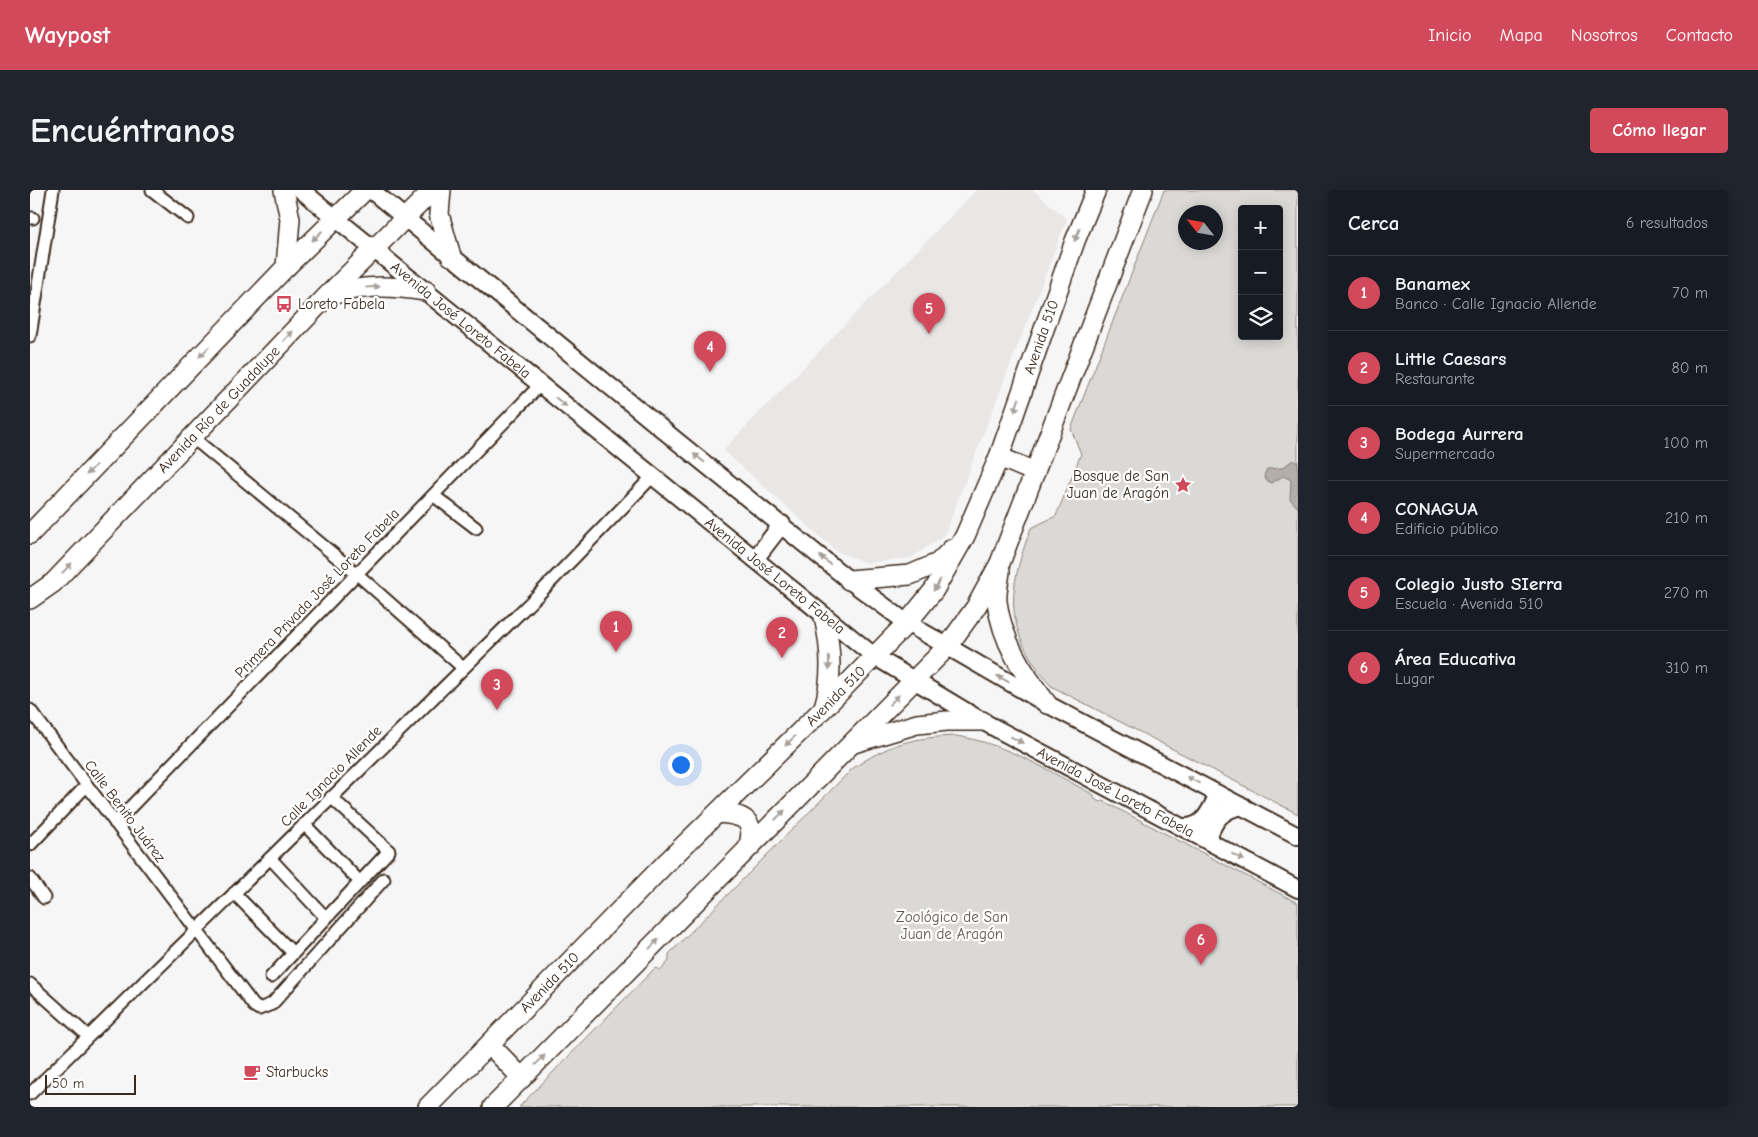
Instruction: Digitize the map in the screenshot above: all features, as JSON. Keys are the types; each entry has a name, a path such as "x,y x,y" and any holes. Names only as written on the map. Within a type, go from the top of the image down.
{"main road":[{"path":"284,190 290,219 286,267"},
{"name":"Avenida José Loreto Fabela","path":"301,190 874,656 913,682 982,721 1298,888"},
{"path":"30,534 286,267 365,190"},
{"path":"371,190 849,580 907,623 1047,704 1298,836"},
{"name":"Avenida Río de Guadalupe","path":"30,599 52,583 326,297 434,190"},
{"path":"442,190 438,214 450,256"},
{"name":"Avenida 510","path":"428,1107 824,708 907,623 934,590 965,536 999,457 1075,241 1096,190"},
{"path":"494,1107 748,848 948,648 976,607 1000,563 1143,190"},
{"path":"326,297 351,288 372,286 395,286 426,291"},
{"path":"999,457 1035,472"},
{"path":"755,559 782,524"},
{"path":"849,580 910,575 938,563 965,536"},
{"path":"1000,563 997,600 1005,637 1027,679 1047,704"},
{"path":"824,617 829,637 830,687 824,708"},
{"path":"851,744 917,724 947,721 982,721"},
{"path":"1183,827 1193,828 1202,821 1218,794"},
{"path":"1207,840 1210,831 1223,812 1231,808 1243,806"},
{"path":"718,813 732,814 746,820 751,827 752,836 748,848"},
{"path":"490,1045 522,1078"}],"street":[{"path":"30,336 52,190"},
{"path":"152,190 188,218"},
{"name":"Primera Privada José Loreto Fabela","path":"115,823 540,385"},
{"path":"192,437 356,574 462,667"},
{"name":"Calle Ignacio Allende","path":"30,1094 462,667 538,595 652,477"},
{"path":"433,496 476,528"},
{"name":"Calle Benito Juárez","path":"30,710 86,786 197,929 250,1002 259,1009 272,1004 384,879"},
{"path":"30,845 86,786"},
{"path":"271,977 389,851 331,797"},
{"path":"304,824 360,882"},
{"path":"270,858 326,918"},
{"path":"30,878 44,898"},
{"path":"234,893 293,953"},
{"path":"30,984 88,1036"}],"shaded area":[{"path":"976,190 1033,190 1067,219 944,536 911,558 866,563 836,551 723,450"},
{"path":"1293,460 1298,463 1298,508 1290,499 1291,480 1283,476 1272,483 1266,480 1264,475 1267,469 1282,468"}],"green space":[{"name":"Bosque de San Juan de Aragón","path":"1164,190 1298,190 1298,814 1051,686 1036,666 1017,629 1014,611 1014,592 1017,573 1031,528 1056,516 1081,454 1071,429"},
{"name":"Zoológico de San Juan de Aragón","path":"957,736 993,745 1044,768 1094,795 1094,798 1099,802 1103,801 1298,903 1298,1107 519,1107 655,968 661,970 669,961 669,954 852,769 877,753 914,740"}],"place":[{"name":"Loreto Fabela","path":"284,304"},
{"name":"Colegio Justo SIerra","path":"929,334"},
{"name":"CONAGUA","path":"710,372"},
{"name":"Bosque de San Juan de Aragón","path":"1183,485"},
{"name":"Banamex","path":"616,652"},
{"name":"Little Caesars","path":"782,658"},
{"name":"Bodega Aurrera","path":"497,710"},
{"name":"Área Educativa","path":"1201,965"},
{"name":"Starbucks","path":"252,1072"}]}
